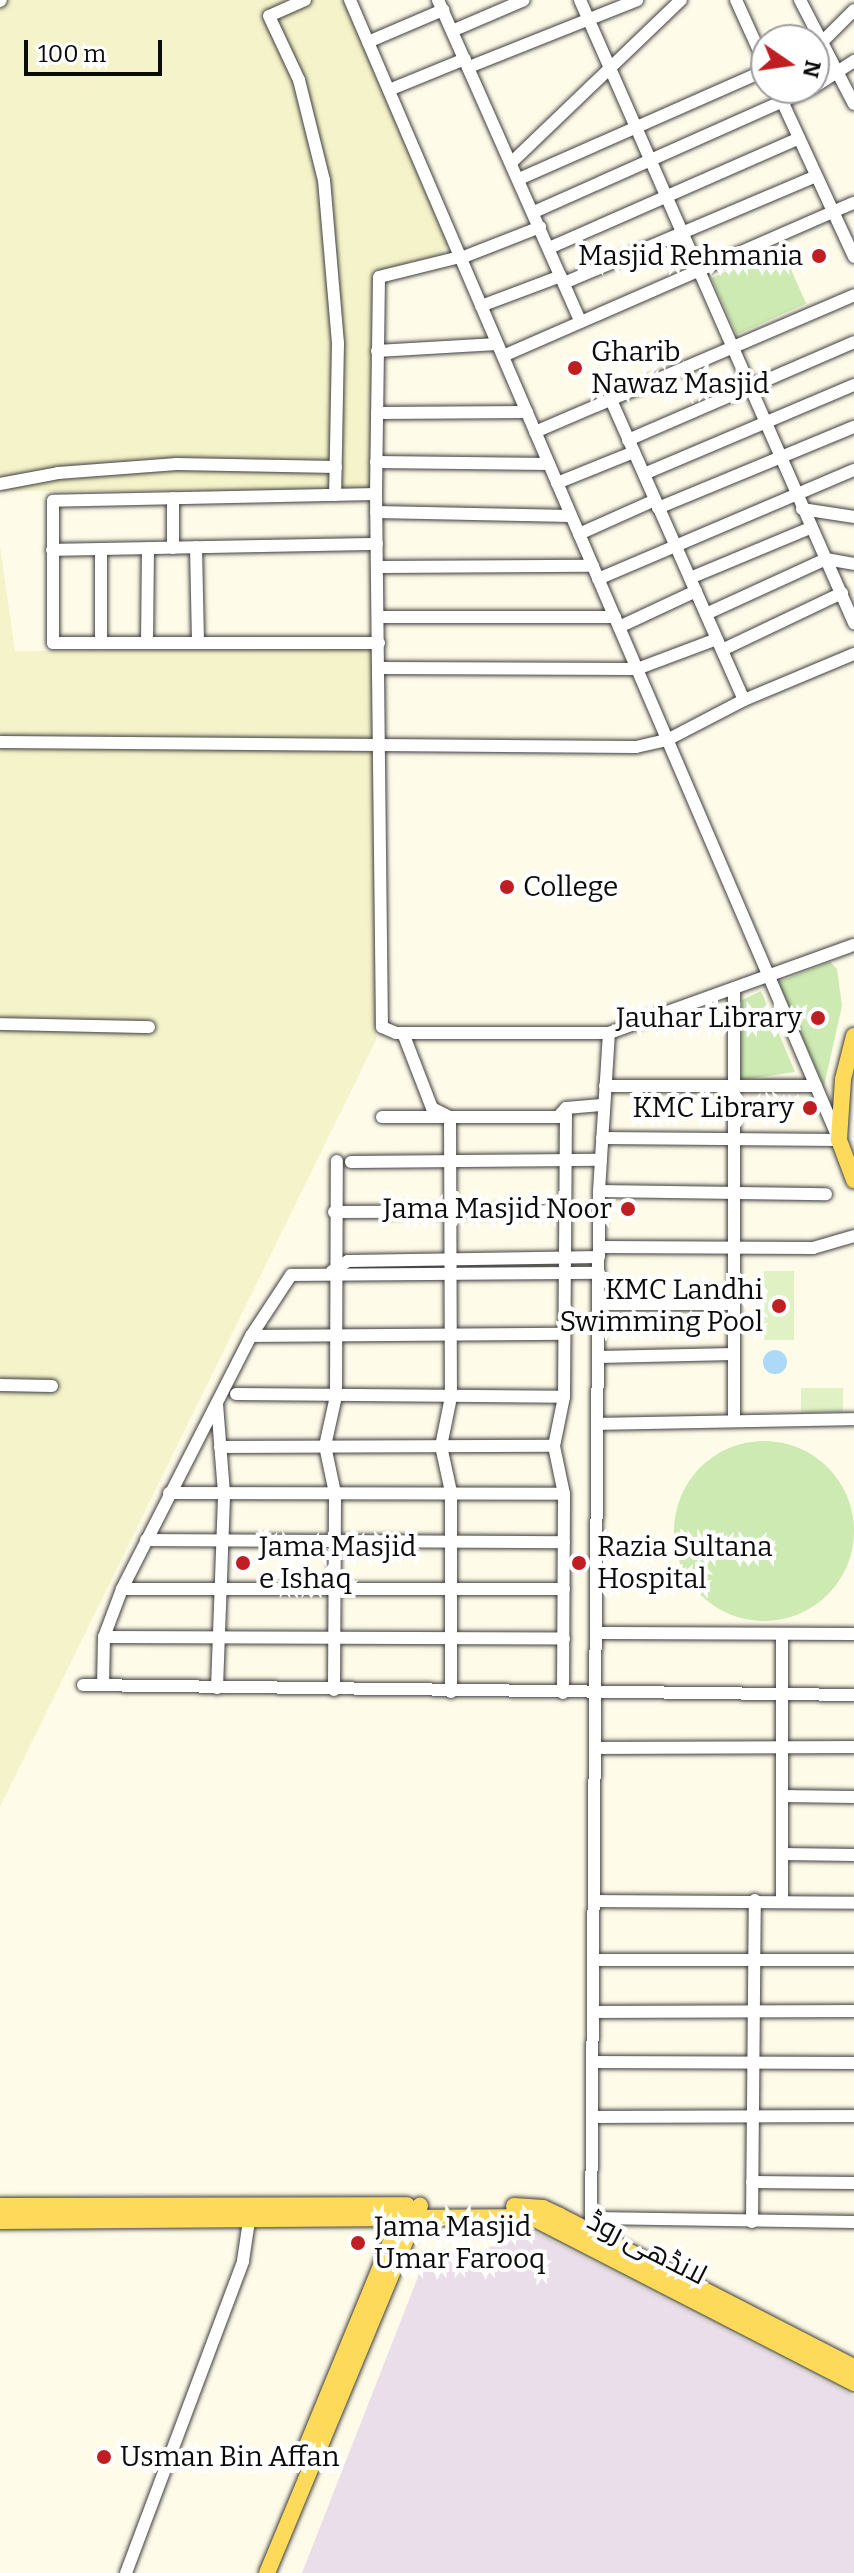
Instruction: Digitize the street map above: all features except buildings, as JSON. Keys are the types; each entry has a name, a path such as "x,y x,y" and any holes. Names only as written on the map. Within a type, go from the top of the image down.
{"main road":[{"path":"854,1036 843,1079 839,1140 854,1180"},
{"path":"0,2206 411,2210"},
{"name":"لانڈھی روڈ","path":"411,2210 543,2208 591,2232 854,2383"},
{"path":"0,2221 249,2221 411,2210"},
{"path":"258,2573 411,2210"},
{"path":"267,2573 411,2210"},
{"name":"لانڈھی روڈ","path":"740,2316 854,2367"}],"street":[{"path":"305,0 269,16 299,80 324,180 338,343 335,495"},
{"path":"350,0 839,1140 602,1138"},
{"path":"452,31 524,0"},
{"path":"580,0 695,272 733,348 794,494 847,601 854,623"},
{"path":"389,90 637,0"},
{"path":"512,162 681,0"},
{"path":"736,0 750,32"},
{"path":"804,2 814,24"},
{"path":"368,42 440,5 581,322"},
{"path":"830,34 854,10"},
{"path":"830,58 854,104"},
{"path":"830,80 854,61"},
{"path":"519,179 750,75"},
{"path":"534,212 649,164 778,104"},
{"path":"783,104 854,257"},
{"path":"549,248 799,138"},
{"path":"481,306 563,280 680,236 816,176"},
{"path":"377,351 500,350 581,322 854,203"},
{"path":"540,227 460,257 379,277 376,512 382,1027 403,1033 609,1033 854,945"},
{"path":"535,432 854,295"},
{"path":"557,483 854,342"},
{"path":"644,474 854,385"},
{"path":"611,400 744,700"},
{"path":"377,413 527,412"},
{"path":"579,534 854,427"},
{"path":"376,462 549,464"},
{"path":"0,484 58,473 177,464 336,467"},
{"path":"378,567 596,572 854,470"},
{"path":"376,494 53,501 53,643 379,643"},
{"path":"173,498 173,548"},
{"path":"802,509 854,517"},
{"path":"376,512 571,516"},
{"path":"690,578 810,528"},
{"path":"52,550 377,544"},
{"path":"196,547 198,642"},
{"path":"147,643 148,548"},
{"path":"101,549 101,643"},
{"path":"706,614 826,559 854,564"},
{"path":"379,617 617,622 696,591"},
{"path":"379,668 637,669 847,601"},
{"path":"0,742 379,749 636,747 667,740 744,700 854,654"},
{"path":"734,989 734,1421"},
{"path":"0,1024 149,1027"},
{"path":"403,1033 432,1108 450,1117"},
{"path":"609,1033 599,1191 591,2232 752,2222 854,2222"},
{"path":"605,1086 816,1086"},
{"path":"382,1117 558,1117 566,1108 604,1105"},
{"path":"563,1693 564,1494 554,1446 564,1397 566,1108"},
{"path":"450,1117 451,1397 441,1446 451,1492 451,1692"},
{"path":"351,1162 451,1164 601,1160"},
{"path":"334,1690 335,1493 325,1446 336,1396 332,1271 337,1161"},
{"path":"599,1191 826,1194"},
{"path":"334,1212 451,1209 564,1211"},
{"path":"332,1271 348,1261 563,1258 599,1252 735,1247 813,1248 854,1236"},
{"path":"103,1685 104,1637 122,1589 251,1336 291,1275 332,1271 348,1277 599,1273"},
{"path":"599,1304 734,1304"},
{"path":"251,1336 564,1334"},
{"path":"599,1357 734,1354"},
{"path":"0,1385 52,1386"},
{"path":"236,1394 564,1397"},
{"path":"217,1402 224,1493 217,1688"},
{"path":"599,1424 854,1419"},
{"path":"220,1447 554,1446"},
{"path":"169,1493 564,1494"},
{"path":"146,1540 451,1539 564,1542"},
{"path":"122,1589 564,1589"},
{"path":"598,1633 854,1634"},
{"path":"782,1634 782,1900"},
{"path":"104,1637 564,1639"},
{"path":"83,1685 854,1695"},
{"path":"597,1748 854,1747"},
{"path":"782,1796 854,1797"},
{"path":"782,1854 854,1855"},
{"path":"752,2222 755,1900"},
{"path":"595,1901 782,1900 854,1903"},
{"path":"595,1960 854,1960"},
{"path":"595,2012 854,2011"},
{"path":"594,2062 854,2063"},
{"path":"594,2117 854,2116"},
{"path":"752,2182 854,2183"},
{"path":"126,2573 243,2261 249,2221"}],"shaded area":[{"path":"4,0 343,0 449,242 439,256 376,273 372,491 0,491 0,3"},
{"path":"0,546 15,651 373,649 376,1040 0,1807"},
{"path":"531,2230 854,2396 854,2573 302,2573 423,2264 463,2258"}],"green space":[{"path":"781,247 806,304 737,335 712,278"},
{"path":"830,962 837,969 842,1006 824,1086 778,982"},
{"path":"761,991 795,1072 741,1080 742,1000"},
{"name":"KMC Landhi Swimming Pool","path":"764,1271 794,1271 794,1340 764,1340"},
{"path":"801,1388 843,1388 843,1412 801,1412"},
{"path":"764,1441 799,1448 828,1467 847,1496 854,1531 847,1566 828,1595 799,1614 764,1621 729,1614 700,1595 681,1566 674,1531 681,1496 700,1467 729,1448"}],"water":[{"path":"770,1350 780,1350 787,1357 787,1367 780,1374 770,1374 763,1367 763,1357"}],"place":[{"name":"Masjid Rehmania","path":"819,256"},
{"name":"Gharib Nawaz Masjid","path":"575,368"},
{"name":"College","path":"507,887"},
{"name":"Jauhar Library","path":"818,1018"},
{"name":"KMC Library","path":"810,1108"},
{"name":"Jama Masjid Noor","path":"628,1209"},
{"name":"KMC Landhi Swimming Pool","path":"779,1306"},
{"name":"Jama Masjid e Ishaq","path":"243,1563"},
{"name":"Razia Sultana Hospital","path":"579,1563"},
{"name":"Jama Masjid Umar Farooq","path":"358,2243"},
{"name":"Usman Bin Affan","path":"104,2457"}]}
